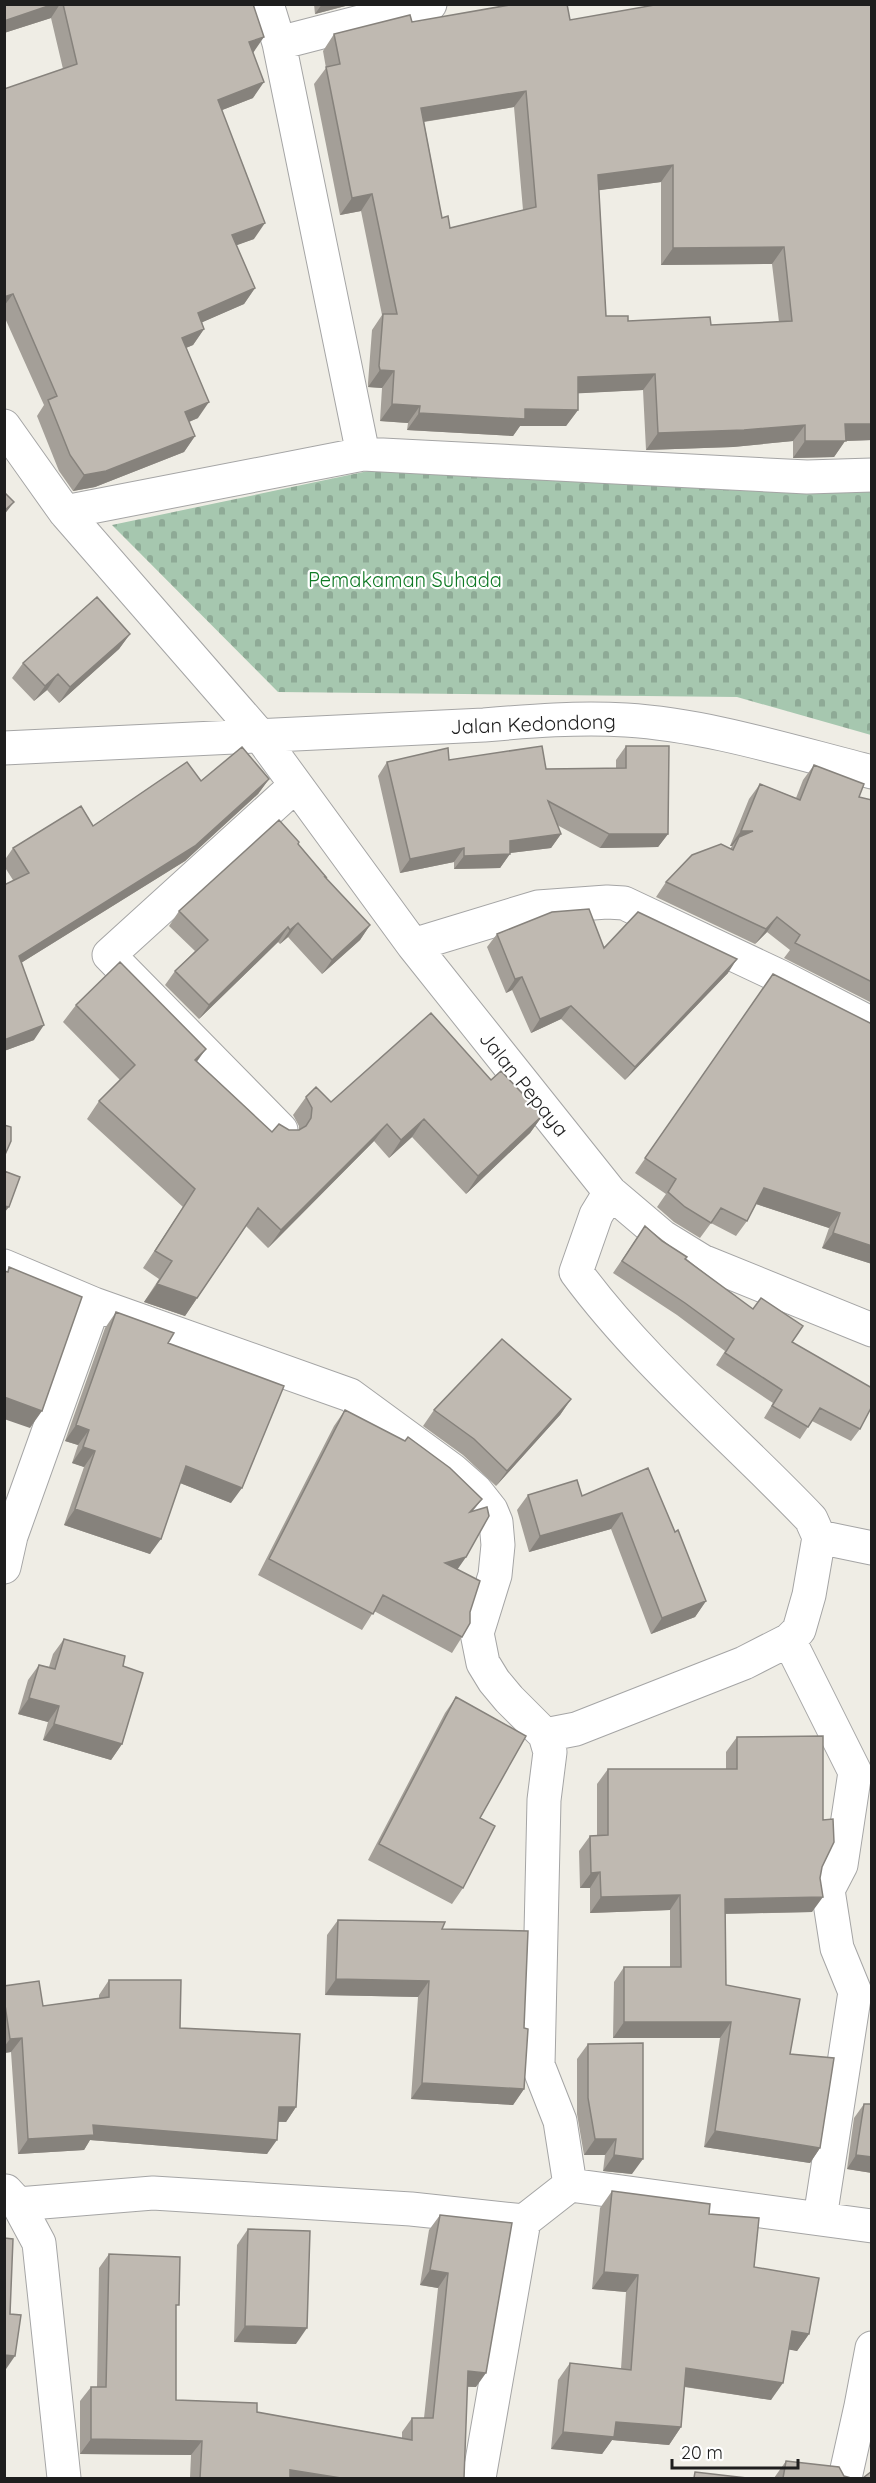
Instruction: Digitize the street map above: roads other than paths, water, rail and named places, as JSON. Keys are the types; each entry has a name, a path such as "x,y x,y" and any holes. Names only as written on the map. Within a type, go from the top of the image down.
{"street":[{"path":"267,4 279,43 363,454"},
{"path":"279,43 430,4"},
{"name":"Jalan Pepaya","path":"4,426 65,512 261,737 413,945 610,1192 663,1237 702,1261 872,1330"},
{"path":"65,512 363,454 807,477 872,475"},
{"name":"Jalan Kedondong","path":"4,748 261,737 554,719 626,720 758,743 872,772"},
{"path":"281,1130 109,955 296,785"},
{"path":"413,945 538,907 624,903 779,976 872,1024"},
{"path":"545,1736 576,1729 744,1663 789,1640 799,1630 805,1615 819,1537 811,1519 669,1378 592,1295 576,1272 596,1215 610,1192"},
{"path":"4,1266 94,1304 350,1395 451,1469 476,1491 491,1509 496,1522 498,1545 495,1575 477,1632 483,1663 509,1699 536,1724 545,1736 550,1752 544,1800 538,2065 560,2121 570,2185"},
{"path":"4,1567 11,1536 94,1304"},
{"path":"819,1537 872,1548"},
{"path":"789,1640 855,1772 841,1865 828,1890 837,1948 855,1992 820,2218"},
{"path":"479,2478 524,2221 570,2185 872,2226"},
{"path":"64,2478 39,2243 11,2197 153,2193 411,2209 524,2221"},
{"path":"844,2478 872,2348"}],"park label":[{"name":"Pemakaman Suhada","path":"405,580"}]}
